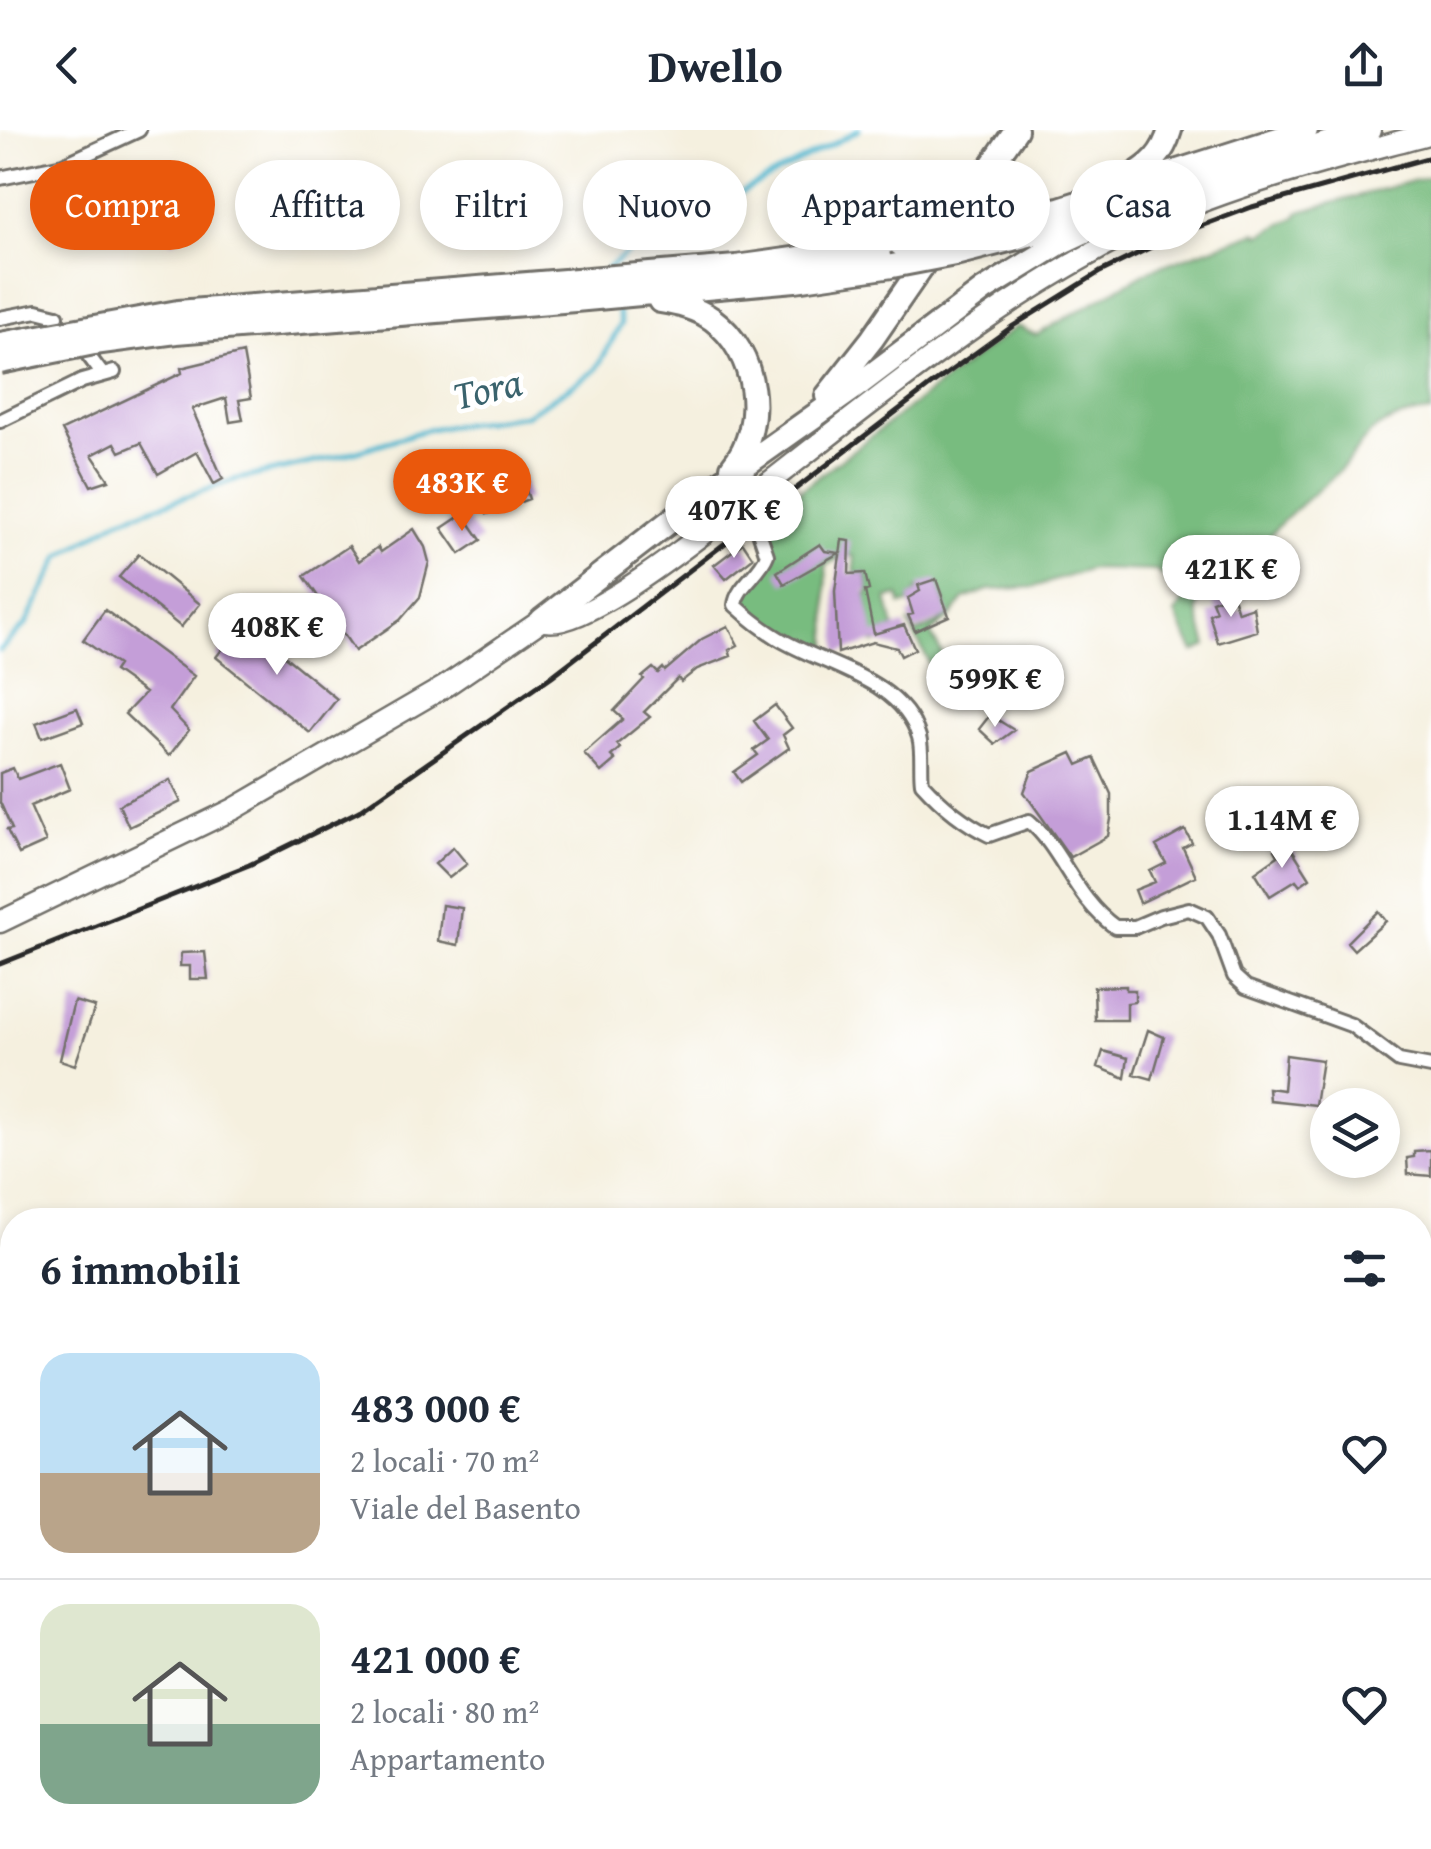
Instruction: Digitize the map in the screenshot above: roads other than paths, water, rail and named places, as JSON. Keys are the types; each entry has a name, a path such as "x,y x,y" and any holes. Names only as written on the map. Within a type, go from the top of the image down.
{"highway":[{"path":"784,436 848,371 1016,130"},
{"path":"1059,209 1150,167 1161,153 1170,130"},
{"path":"896,255 973,230 1059,209 1306,130"},
{"path":"1206,183 1368,130"},
{"path":"0,344 178,312 668,282 796,260 954,254 1070,223"},
{"path":"542,620 717,484 1026,262 1070,240"},
{"path":"0,362 176,332 626,296 668,282"},
{"path":"626,296 687,306 728,333 741,352 754,395 754,416 744,452 717,484"}],"main road":[{"path":"0,922 234,809 444,687 542,620 562,622 614,596 760,500 968,332 1050,277 1112,242 1225,194 1431,133"}],"street":[{"path":"0,178 62,164 139,130"},
{"path":"0,318 38,311 58,316"},
{"path":"0,422 82,381 109,373 88,356"},
{"path":"760,500 758,529 767,555 760,571 736,596 735,605 778,639 872,683 899,706 920,740 922,783 930,792 972,827 989,835 1029,822 1040,830 1081,894 1116,927 1135,927 1189,910 1207,917 1230,958 1234,976 1246,987 1351,1026 1398,1062 1431,1067"}],"waterway":[{"name":"Tora","path":"608,268 654,232 742,192 859,130"},
{"name":"Tora","path":"0,650 26,624 60,557 118,520 234,480 341,456 429,429 526,415 596,370 621,324 616,302"}],"railway":[{"path":"0,964 249,865 359,811 552,676 931,385 1013,326 1100,272 1174,236 1252,207 1431,157"}]}
